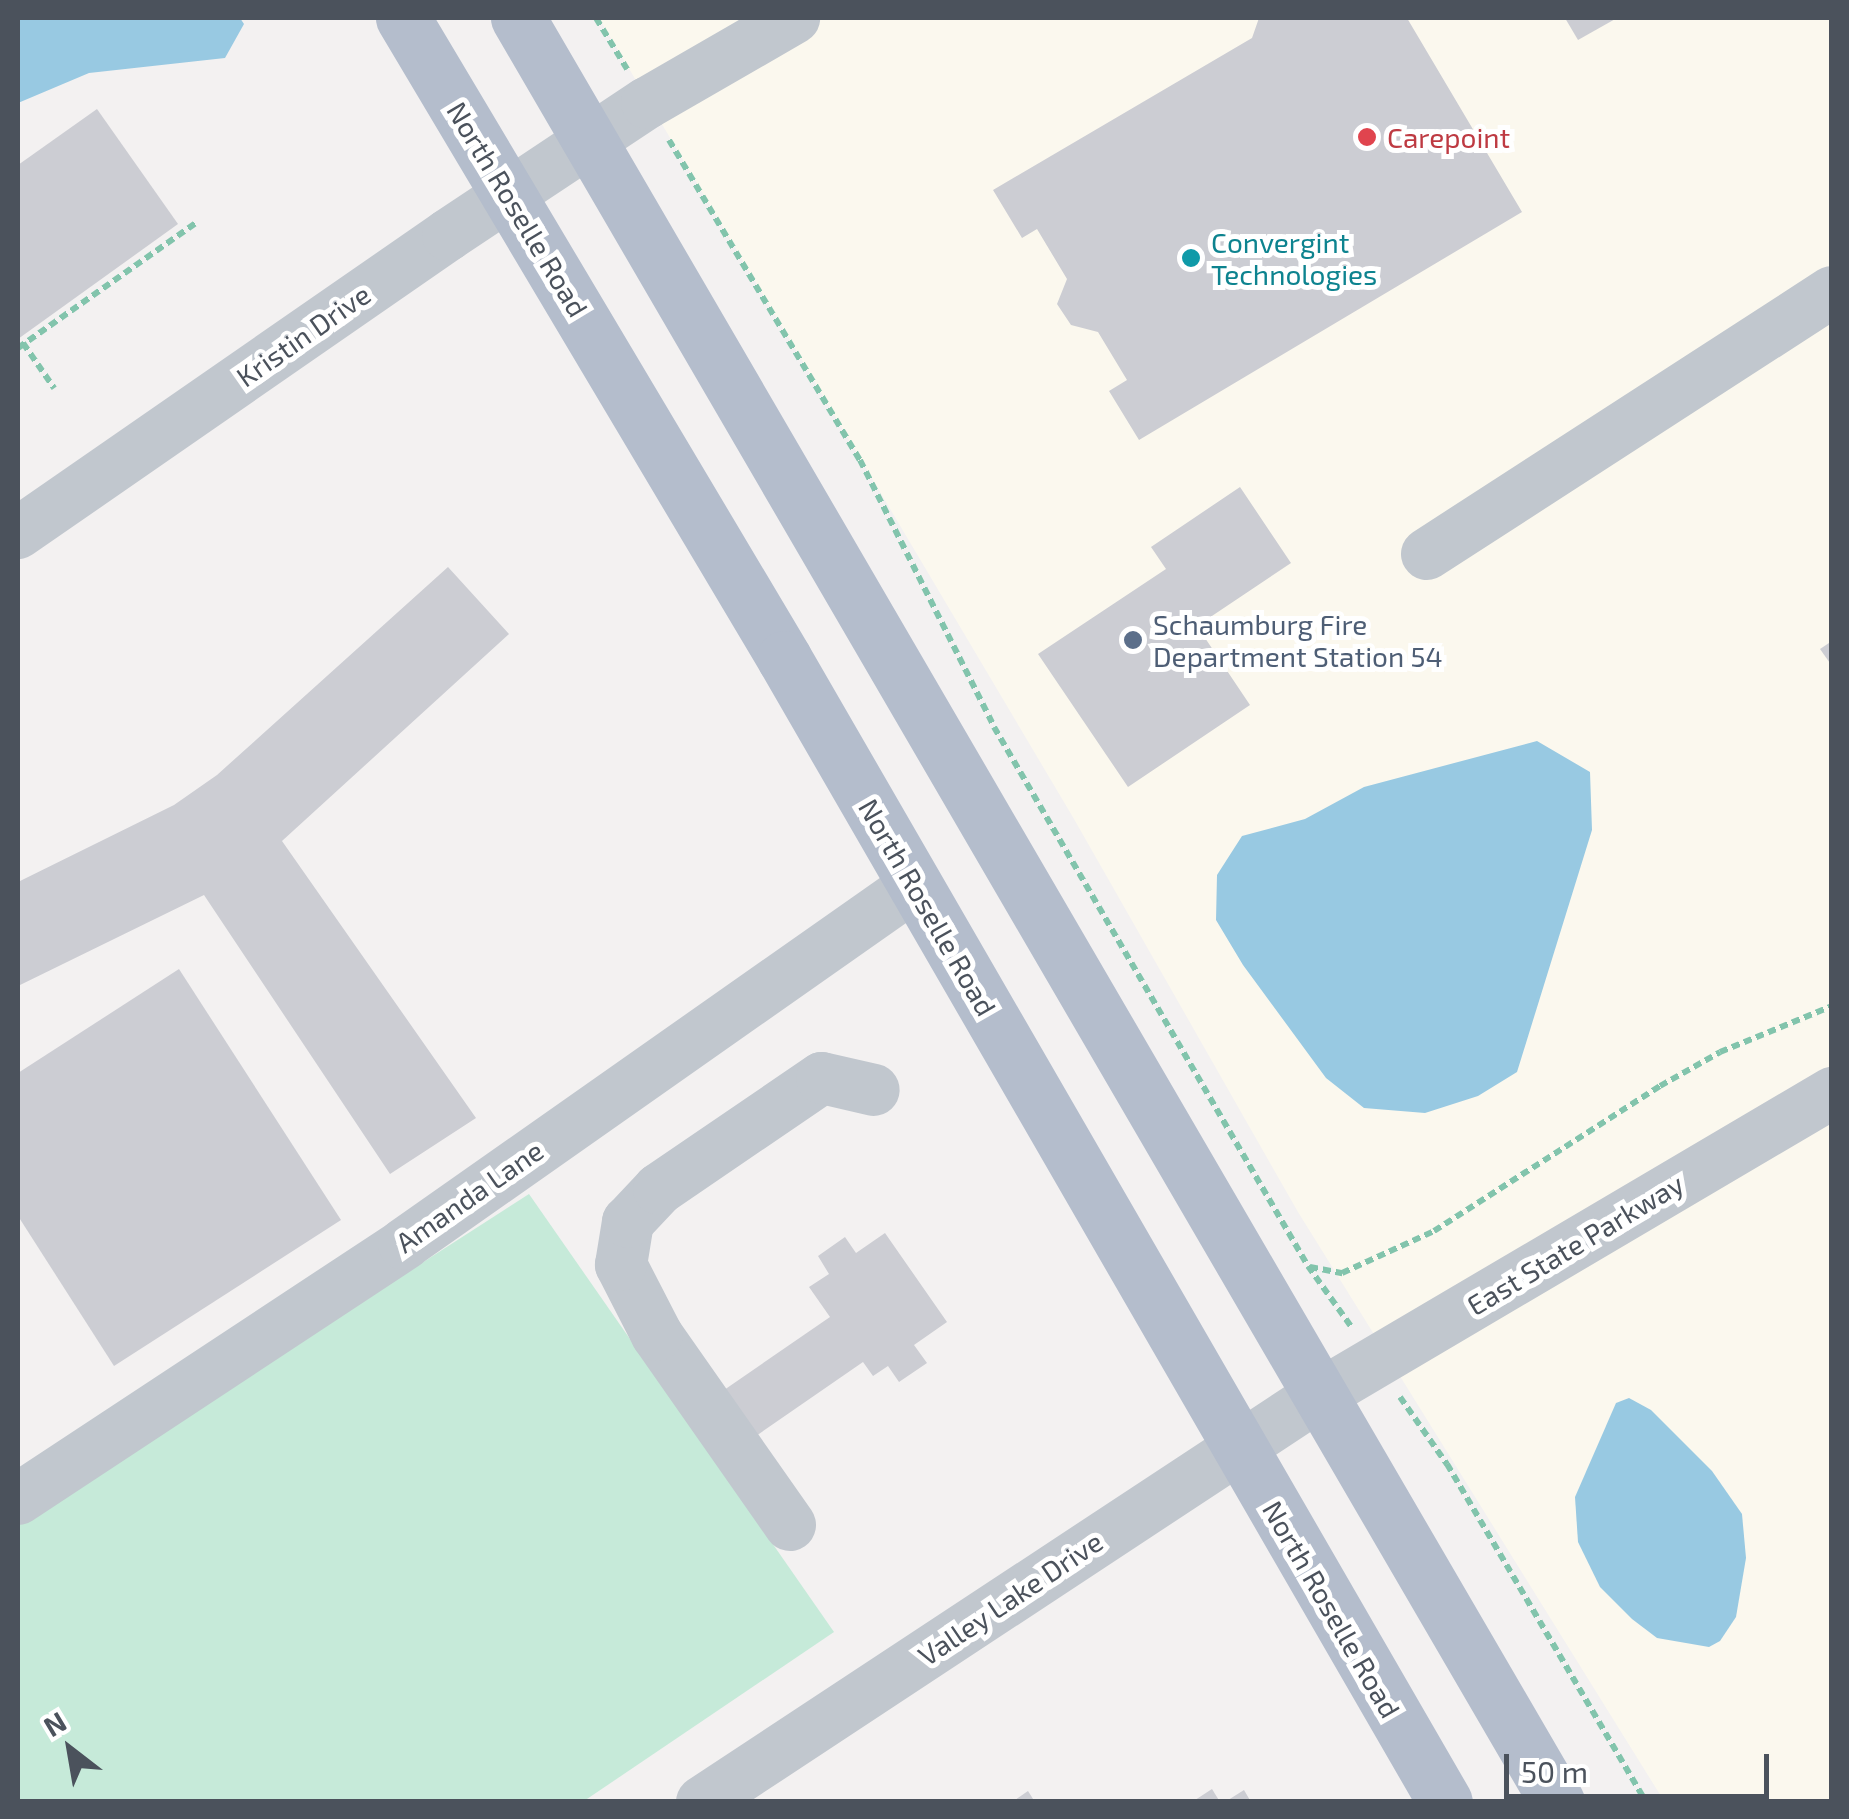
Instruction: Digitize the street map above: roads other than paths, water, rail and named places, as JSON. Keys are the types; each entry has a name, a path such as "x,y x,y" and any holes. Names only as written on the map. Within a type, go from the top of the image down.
{"main road":[{"name":"North Roselle Road","path":"404,18 915,885 1445,1802"},
{"path":"518,18 1556,1802"}],"street":[{"name":"Kristin Drive","path":"18,533 510,194 794,18"},
{"path":"1427,554 1832,292"},
{"name":"Amanda Lane","path":"18,1499 404,1244 915,885"},
{"path":"790,1525 657,1335 622,1265 628,1222 660,1189 822,1078 874,1090"},
{"name":"East State Parkway","path":"1318,1396 1832,1092"},
{"name":"Valley Lake Drive","path":"702,1802 1318,1396"}],"water":[{"path":"18,18 240,18 244,24 225,58 89,73 18,103"},
{"path":"1537,741 1590,772 1592,830 1517,1072 1478,1096 1425,1113 1364,1108 1326,1078 1243,965 1216,920 1217,875 1242,836 1305,819 1364,787"},
{"path":"1629,1398 1651,1410 1712,1471 1742,1514 1746,1558 1736,1617 1720,1641 1709,1647 1657,1638 1632,1619 1600,1587 1578,1542 1575,1497 1616,1403"}],"place":[{"name":"Carepoint","path":"1367,137"},
{"name":"Convergint Technologies","path":"1191,258"},
{"name":"Schaumburg Fire Department Station 54","path":"1133,640"}]}
